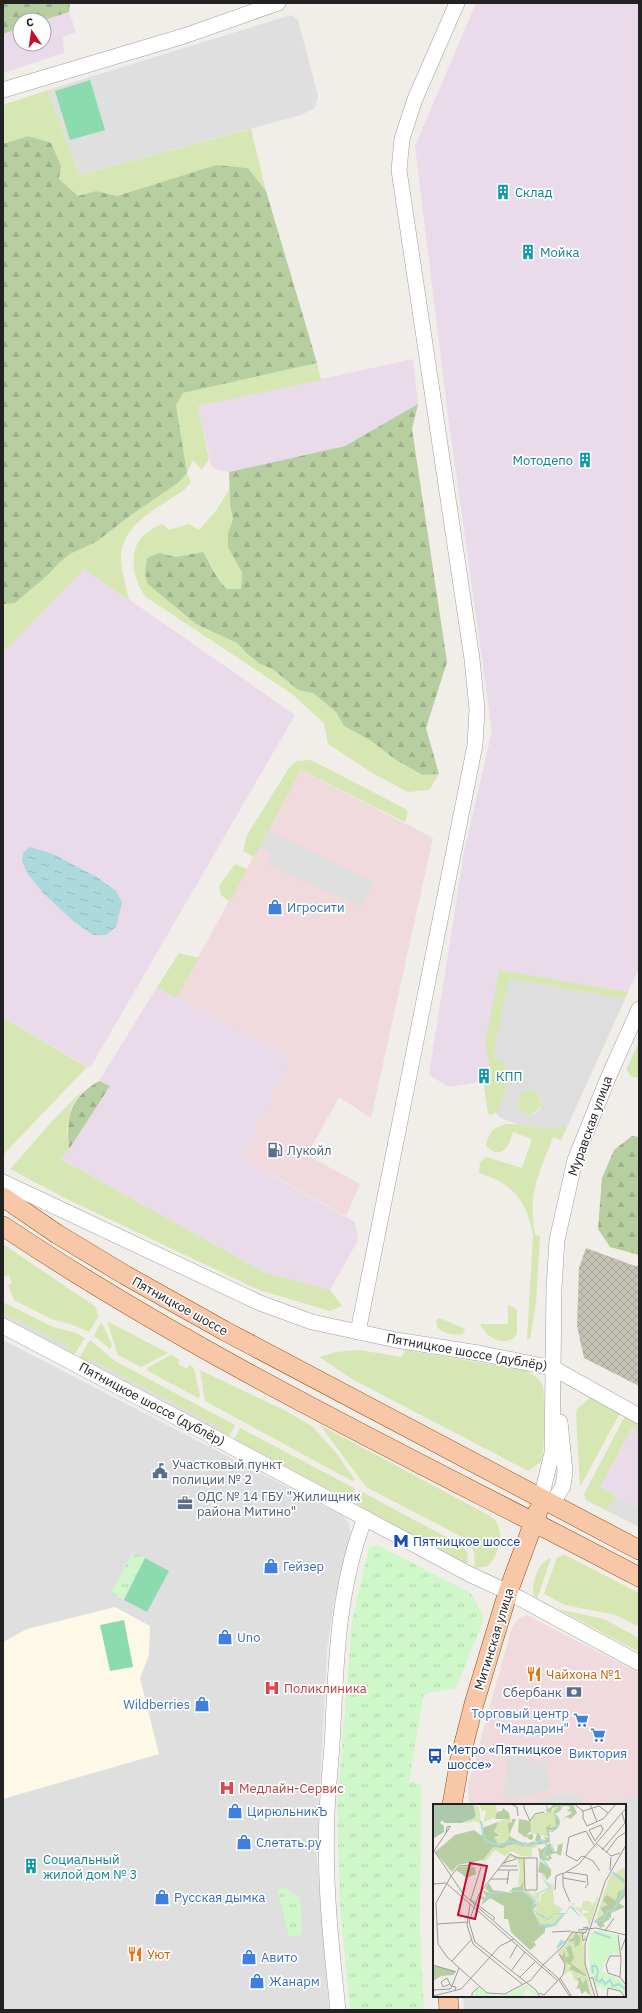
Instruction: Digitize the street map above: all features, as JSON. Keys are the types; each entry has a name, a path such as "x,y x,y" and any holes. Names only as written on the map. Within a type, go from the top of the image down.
{"main road":[{"name":"Пятницкое шоссе","path":"3,1197 57,1234 138,1283 249,1345 639,1550"},
{"name":"Пятницкое шоссе","path":"3,1226 71,1271 239,1367 639,1577"},
{"name":"Митинская улица","path":"452,1804 460,1759 472,1710 508,1592 535,1522 547,1501"},
{"path":"448,1997 449,2010"}],"street":[{"path":"3,90 184,36 278,3"},
{"path":"358,1332 475,745 477,709 472,659 399,170 402,139 415,99 457,3"},
{"name":"Муравская улица","path":"547,1501 552,1453 556,1253 566,1199 575,1160 608,1078 639,1009"},
{"name":"Пятницкое шоссе (дублёр)","path":"3,1182 260,1303 312,1322 553,1368 639,1416"},
{"name":"Пятницкое шоссе (дублёр)","path":"3,1326 469,1574 508,1592 639,1663"},
{"path":"338,2010 327,1871 327,1814 338,1637 345,1591 358,1534 365,1518"}],"shaded area":[{"path":"476,3 639,3 639,968 628,992 499,971 485,1043 492,1080 449,1087 429,1075 464,852 492,731 447,408 415,146"},
{"path":"69,12 76,32 63,37 64,53 3,73 3,34 12,31 12,52 52,52 52,17"},
{"path":"291,15 298,20 318,96 315,108 301,115 79,175 48,90"},
{"path":"270,108 273,116 134,159 132,151"},
{"path":"109,132 112,141 88,148 86,139"},
{"path":"114,151 117,159 84,169 81,161"},
{"path":"413,359 418,404 345,446 229,472 215,469 211,465 198,406"},
{"path":"84,568 295,715 90,1068 3,1018 3,653"},
{"path":"301,770 433,838 371,1118 339,1097 307,1155 360,1184 346,1216 242,1159 176,998"},
{"path":"269,831 373,882 362,907 266,864 272,853 260,847"},
{"path":"509,979 625,999 568,1125 556,1129 543,1128 517,1124 501,1118 496,1113 505,1095 509,1074 503,1061 493,1057","holes":["528,1090 534,1091 540,1095 541,1101 539,1110 534,1114 528,1115 516,1108 520,1094"]},
{"path":"157,987 291,1058 242,1159 355,1222 358,1240 330,1290 263,1272 61,1159 110,1087 99,1081"},
{"path":"586,1248 635,1266 639,1266 639,1386 584,1358 577,1326 579,1268"},
{"path":"3,1313 69,1347 67,1351 3,1318"},
{"path":"3,1340 341,1515 349,1523 351,1534 334,1602 327,1649 319,1805 317,1859 329,2010 3,2010"},
{"path":"3,1350 25,1362 3,1405"},
{"path":"90,1359 220,1428 218,1432 88,1362"},
{"path":"632,1428 639,1432 639,1508 600,1487"},
{"path":"616,1496 639,1508 639,1527 607,1511"},
{"path":"43,1549 92,1574 76,1607 40,1616 15,1604"},
{"path":"115,1607 150,1626 149,1655 140,1678 159,1754 3,1799 3,1642 27,1629"},
{"path":"527,1615 639,1673 639,1796 589,1804 568,1792 526,1804 469,1804 468,1785 512,1627 519,1618"},
{"path":"284,1719 285,1727 250,1732 249,1724"},
{"path":"261,1736 300,1862 293,1865 254,1739"},
{"path":"508,1751 545,1764 551,1789 503,1802"},
{"path":"172,1767 206,1887 178,1895 144,1775"},
{"path":"568,1792 589,1804 526,1804"},
{"path":"639,1796 639,2010 464,2010 463,1997 626,1997 626,1804 599,1804"}],"green space":[{"path":"3,3 70,3 69,12 52,17 52,12 12,12 12,31 3,34"},
{"path":"90,80 105,130 70,140 55,91"},
{"path":"48,90 79,175 251,129 266,191 248,168 216,165 117,196 96,191 78,196 59,179 61,166 28,136 3,144 3,105"},
{"path":"28,136 51,143 61,166 59,179 78,196 96,191 117,196 216,165 248,168 266,191 317,363 183,393 176,405 187,473 178,483 131,515 96,542 70,554 15,603 3,604 3,144"},
{"path":"317,363 321,380 198,406 209,459 202,470 193,460 187,473 175,405 183,393"},
{"path":"418,404 412,429 447,662 426,728 439,774 422,775 396,760 370,740 344,726 336,712 313,693 298,690 274,670 260,664 247,654 237,643 196,624 148,584 145,574 147,558 160,553 175,557 203,552 216,576 227,589 241,589 242,573 228,547 228,533 233,519 230,505 229,472 345,446"},
{"path":"187,473 191,482 184,490 143,518 127,537 122,548 121,560 129,600 84,569 3,653 3,604 15,603 70,554 96,542 131,515 178,483"},
{"path":"229,490 233,519 228,533 228,547 242,573 241,589 227,589 216,578 211,564 203,552 175,557 160,553 174,603 196,624 237,643 247,655 260,664 274,670 298,690 313,693 336,712 344,726 370,740 396,760 421,775 439,774 429,790 408,792 374,774 328,744 324,723 292,694 146,597 141,591 135,575 134,557 135,549 144,535 162,524 169,530 189,524 199,530 215,512"},
{"path":"311,760 406,809 408,813 405,822 301,770 254,857 243,851 247,835 289,768 296,761"},
{"path":"235,864 247,869 230,902 221,895 219,886"},
{"path":"179,953 199,958 176,998 157,987"},
{"path":"499,970 628,992 625,999 509,979 503,1061 509,1074 505,1095 499,1110 492,1115 488,1114 483,1081 492,1079 485,1043"},
{"path":"3,1018 87,1067 3,1155"},
{"path":"639,1042 639,1078 632,1077 626,1070"},
{"path":"99,1081 110,1086 69,1149 68,1127 72,1109 82,1094 89,1087"},
{"path":"84,1089 72,1106 67,1129 69,1149 61,1159 263,1272 330,1290 342,1306 330,1311 259,1290 69,1200 10,1169 56,1117"},
{"path":"528,1090 534,1091 540,1095 540,1106 537,1111 528,1115 516,1108 520,1094"},
{"path":"506,1124 552,1128 568,1125 561,1140 553,1137 539,1174 534,1196 533,1220 535,1235 540,1236 536,1303 530,1339 527,1339 533,1236 531,1224 523,1204 510,1188 491,1177 479,1173 480,1162 486,1157 522,1168 532,1139 513,1132 507,1147 501,1152 496,1152 486,1146 492,1131 497,1127"},
{"path":"632,1136 639,1137 639,1255 610,1247 598,1229 602,1178 614,1150"},
{"path":"3,1244 96,1307 98,1317 89,1332 73,1325 51,1319 14,1300 8,1285 12,1284 9,1275 5,1276 3,1268"},
{"path":"3,1302 53,1327 76,1333 85,1338 74,1355 67,1351 68,1347 3,1313"},
{"path":"508,1305 515,1308 517,1311 517,1334 507,1341 497,1340 487,1334 480,1324 508,1324"},
{"path":"440,1318 465,1329 463,1334 449,1334 438,1328 437,1319"},
{"path":"107,1321 168,1353 141,1367 118,1355"},
{"path":"102,1323 112,1345 110,1349 94,1336 99,1325"},
{"path":"90,1340 115,1361 235,1425 229,1437 218,1432 220,1428 90,1359 88,1362 79,1358"},
{"path":"359,1350 402,1357 405,1350 525,1370 530,1373 538,1379 543,1387 544,1425 541,1462 528,1471 352,1379 319,1357 336,1352"},
{"path":"171,1355 180,1360 178,1364 187,1369 189,1365 194,1368 200,1396 198,1398 148,1371 147,1368"},
{"path":"200,1370 286,1411 313,1427 336,1453 355,1480 352,1481 205,1401"},
{"path":"591,1397 620,1413 580,1487 576,1413 578,1408"},
{"path":"625,1416 639,1424 639,1432 632,1428 600,1487 616,1496 607,1511 586,1500 584,1494"},
{"path":"320,1425 492,1517 499,1528 500,1542 496,1555 488,1566 474,1568 474,1552 466,1539 366,1487"},
{"path":"240,1428 354,1488 355,1493 351,1501 234,1439"},
{"path":"362,1492 463,1546 468,1554 467,1565 356,1504"},
{"path":"377,1545 471,1593 484,1618 456,1688 424,1694 409,1781 421,1784 420,1928 424,2010 350,2010 340,1906 337,1810 352,1620 369,1548"},
{"path":"133,1552 145,1558 123,1599 111,1593"},
{"path":"565,1555 639,1593 639,1627 616,1615 565,1605 544,1594 557,1557"},
{"path":"145,1558 169,1571 147,1612 124,1600"},
{"path":"551,1558 537,1599 533,1594 535,1578 542,1564"},
{"path":"558,1609 604,1619 639,1638 639,1652"},
{"path":"124,1620 133,1667 110,1671 100,1625"},
{"path":"285,1888 300,1898 302,1935 289,1936 277,1889"}],"water":[{"path":"30,847 53,854 97,877 116,891 122,902 116,927 106,935 93,935 72,920 43,893 27,873 22,861 23,853"}],"place":[{"name":"Склад","path":"503,192"},
{"name":"Мойка","path":"528,252"},
{"name":"Мотодепо","path":"585,460"},
{"name":"Игросити","path":"275,907"},
{"name":"КПП","path":"484,1076"},
{"name":"Лукойл","path":"275,1150"},
{"name":"Участковый пункт полиции № 2","path":"160,1471"},
{"name":"ОДС № 14 ГБУ \"Жилищник района Митино\"","path":"185,1503"},
{"name":"Пятницкое шоссе","path":"401,1541"},
{"name":"Гейзер","path":"271,1566"},
{"name":"Uno","path":"225,1637"},
{"name":"Чайхона №1","path":"534,1674"},
{"name":"Поликлиника","path":"272,1688"},
{"name":"Сбербанк","path":"574,1692"},
{"name":"Wildberries","path":"202,1704"},
{"name":"Торговый центр \"Мандарин\"","path":"581,1720"},
{"name":"Виктория","path":"598,1735"},
{"name":"Метро «Пятницкое шоссе»","path":"435,1756"},
{"name":"Медлайн-Сервис","path":"227,1788"},
{"name":"ЦирюльникЪ","path":"235,1811"},
{"name":"Слетать.ру","path":"244,1842"},
{"name":"Социальный жилой дом № 3","path":"31,1866"},
{"name":"Русская дымка","path":"162,1897"},
{"name":"Уют","path":"135,1954"},
{"name":"Авито","path":"249,1957"},
{"name":"Жанарм","path":"257,1981"}]}
